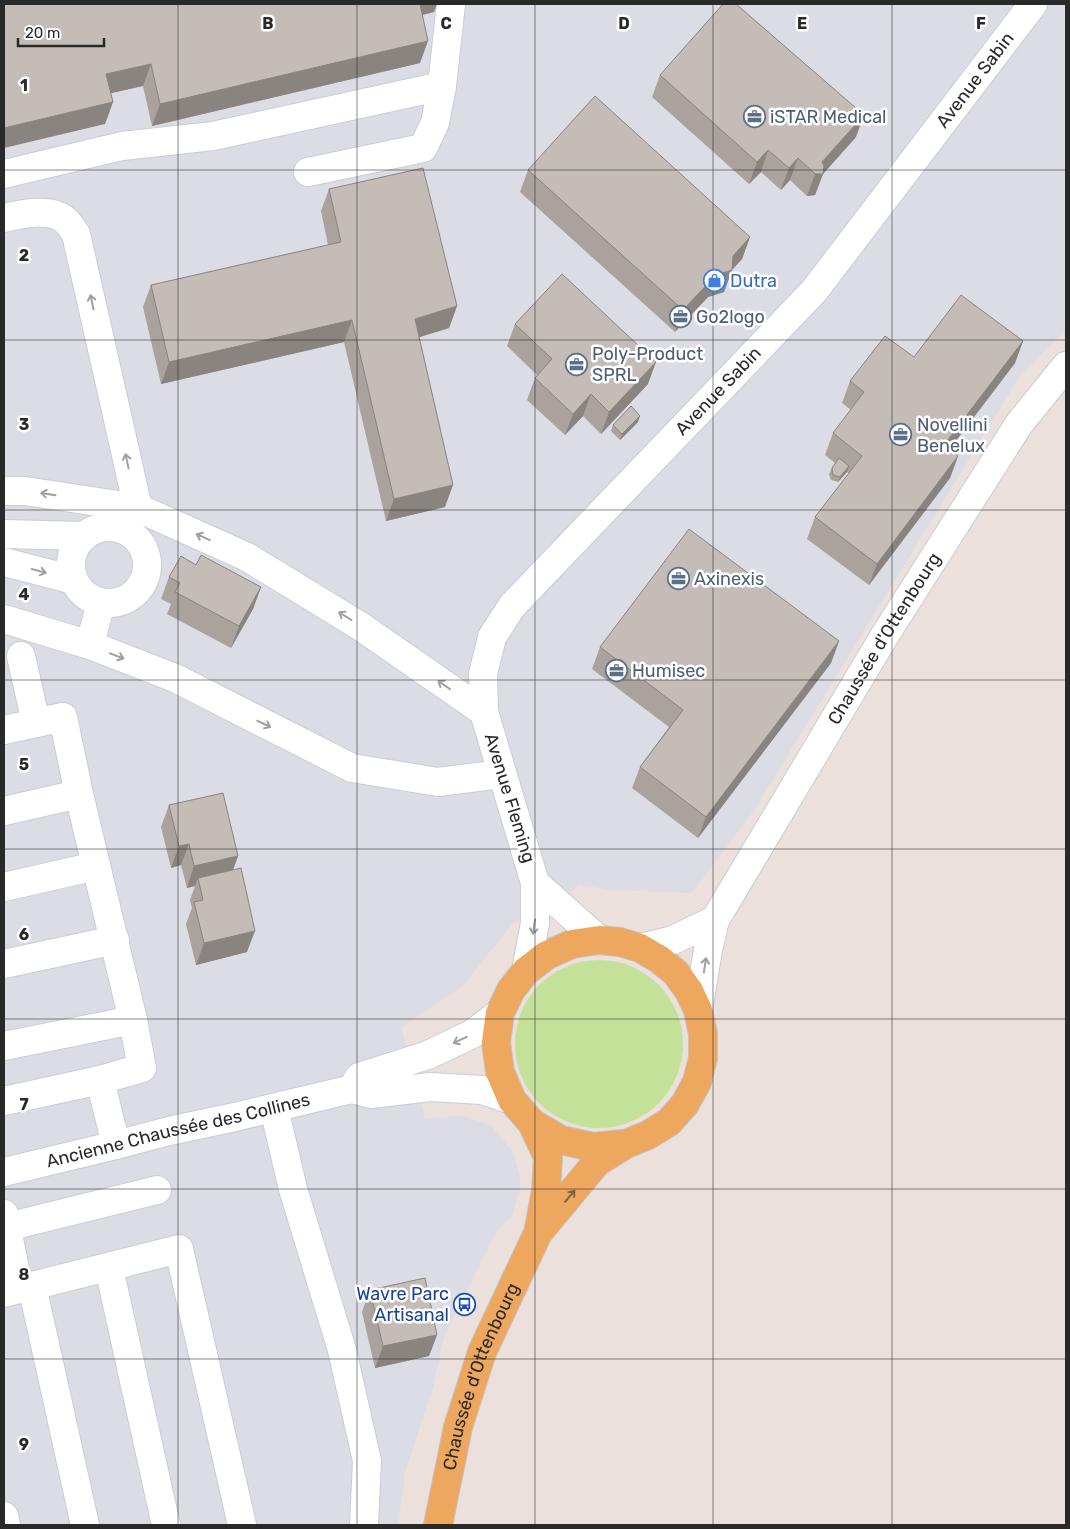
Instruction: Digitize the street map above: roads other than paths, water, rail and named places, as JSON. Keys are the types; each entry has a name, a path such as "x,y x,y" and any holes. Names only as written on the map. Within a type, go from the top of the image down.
{"main road":[{"name":"Chaussée d'Ottenbourg","path":"438,1525 458,1427 482,1352 538,1233 598,1162 626,1144 648,1136 669,1122 685,1104 696,1082 703,1058 703,1034 698,1010 689,991 676,973 659,959 640,948 620,942 599,940 572,944 547,954 526,971 511,990 500,1012 496,1042 500,1072 512,1100 532,1123 548,1157 546,1191 538,1233"},
{"name":"Chaussée d'Ottenbourg","path":"532,1123 561,1140 593,1147 626,1144"}],"street":[{"path":"308,172 423,148 435,123 442,86 451,4"},
{"name":"Avenue Sabin","path":"484,712 484,674 492,637 512,606 814,292 1033,4"},
{"path":"4,174 122,146 213,136 442,86"},
{"path":"4,218 23,214 49,213 66,219 76,234 129,518 133,535 142,544 147,570 143,582 135,593 125,599 114,602 102,602 90,597 81,590 74,580 71,568 72,556 76,545 84,536 95,529 129,518"},
{"name":"Chaussée d'Ottenbourg","path":"698,1010 715,920 895,618 1019,424 1066,366"},
{"path":"4,491 25,491 129,518 263,566 360,626 484,712"},
{"path":"4,534 84,536"},
{"path":"4,562 74,580"},
{"path":"36,723 12,658 80,642 102,602"},
{"path":"4,619 80,642 175,678 352,768 438,782 501,774"},
{"name":"Avenue Fleming","path":"484,712 535,883"},
{"path":"4,730 63,717 79,794 115,940 142,1068 100,1080 4,1101"},
{"path":"4,811 79,794"},
{"path":"4,887 96,866"},
{"path":"535,883 599,940"},
{"path":"526,971 535,923 535,883"},
{"name":"Chaussée d'Ottenbourg","path":"640,948 673,940 715,920"},
{"path":"4,964 115,940"},
{"name":"Ancienne Chaussée des Collines","path":"352,1088 359,1077 436,1050 472,1034 500,1012"},
{"path":"4,1046 133,1020"},
{"path":"100,1080 116,1145"},
{"name":"Ancienne Chaussée des Collines","path":"4,1172 352,1088 370,1094 430,1087 482,1090 512,1100"},
{"path":"274,1108 293,1189 342,1350 368,1461 364,1525"},
{"path":"86,1525 18,1289 5,1220 158,1190"},
{"path":"18,1289 109,1268 179,1249 242,1525"},
{"path":"109,1268 166,1525"},
{"path":"4,1516 6,1525"}],"place":[{"name":"iSTAR Medical","path":"754,117"},
{"name":"Dutra","path":"714,281"},
{"name":"Go2logo","path":"680,317"},
{"name":"Poly-Product SPRL","path":"576,364"},
{"name":"Novellini Benelux","path":"901,435"},
{"name":"Axinexis","path":"678,579"},
{"name":"Humisec","path":"616,671"},
{"name":"Wavre Parc Artisanal","path":"465,1304"}]}
